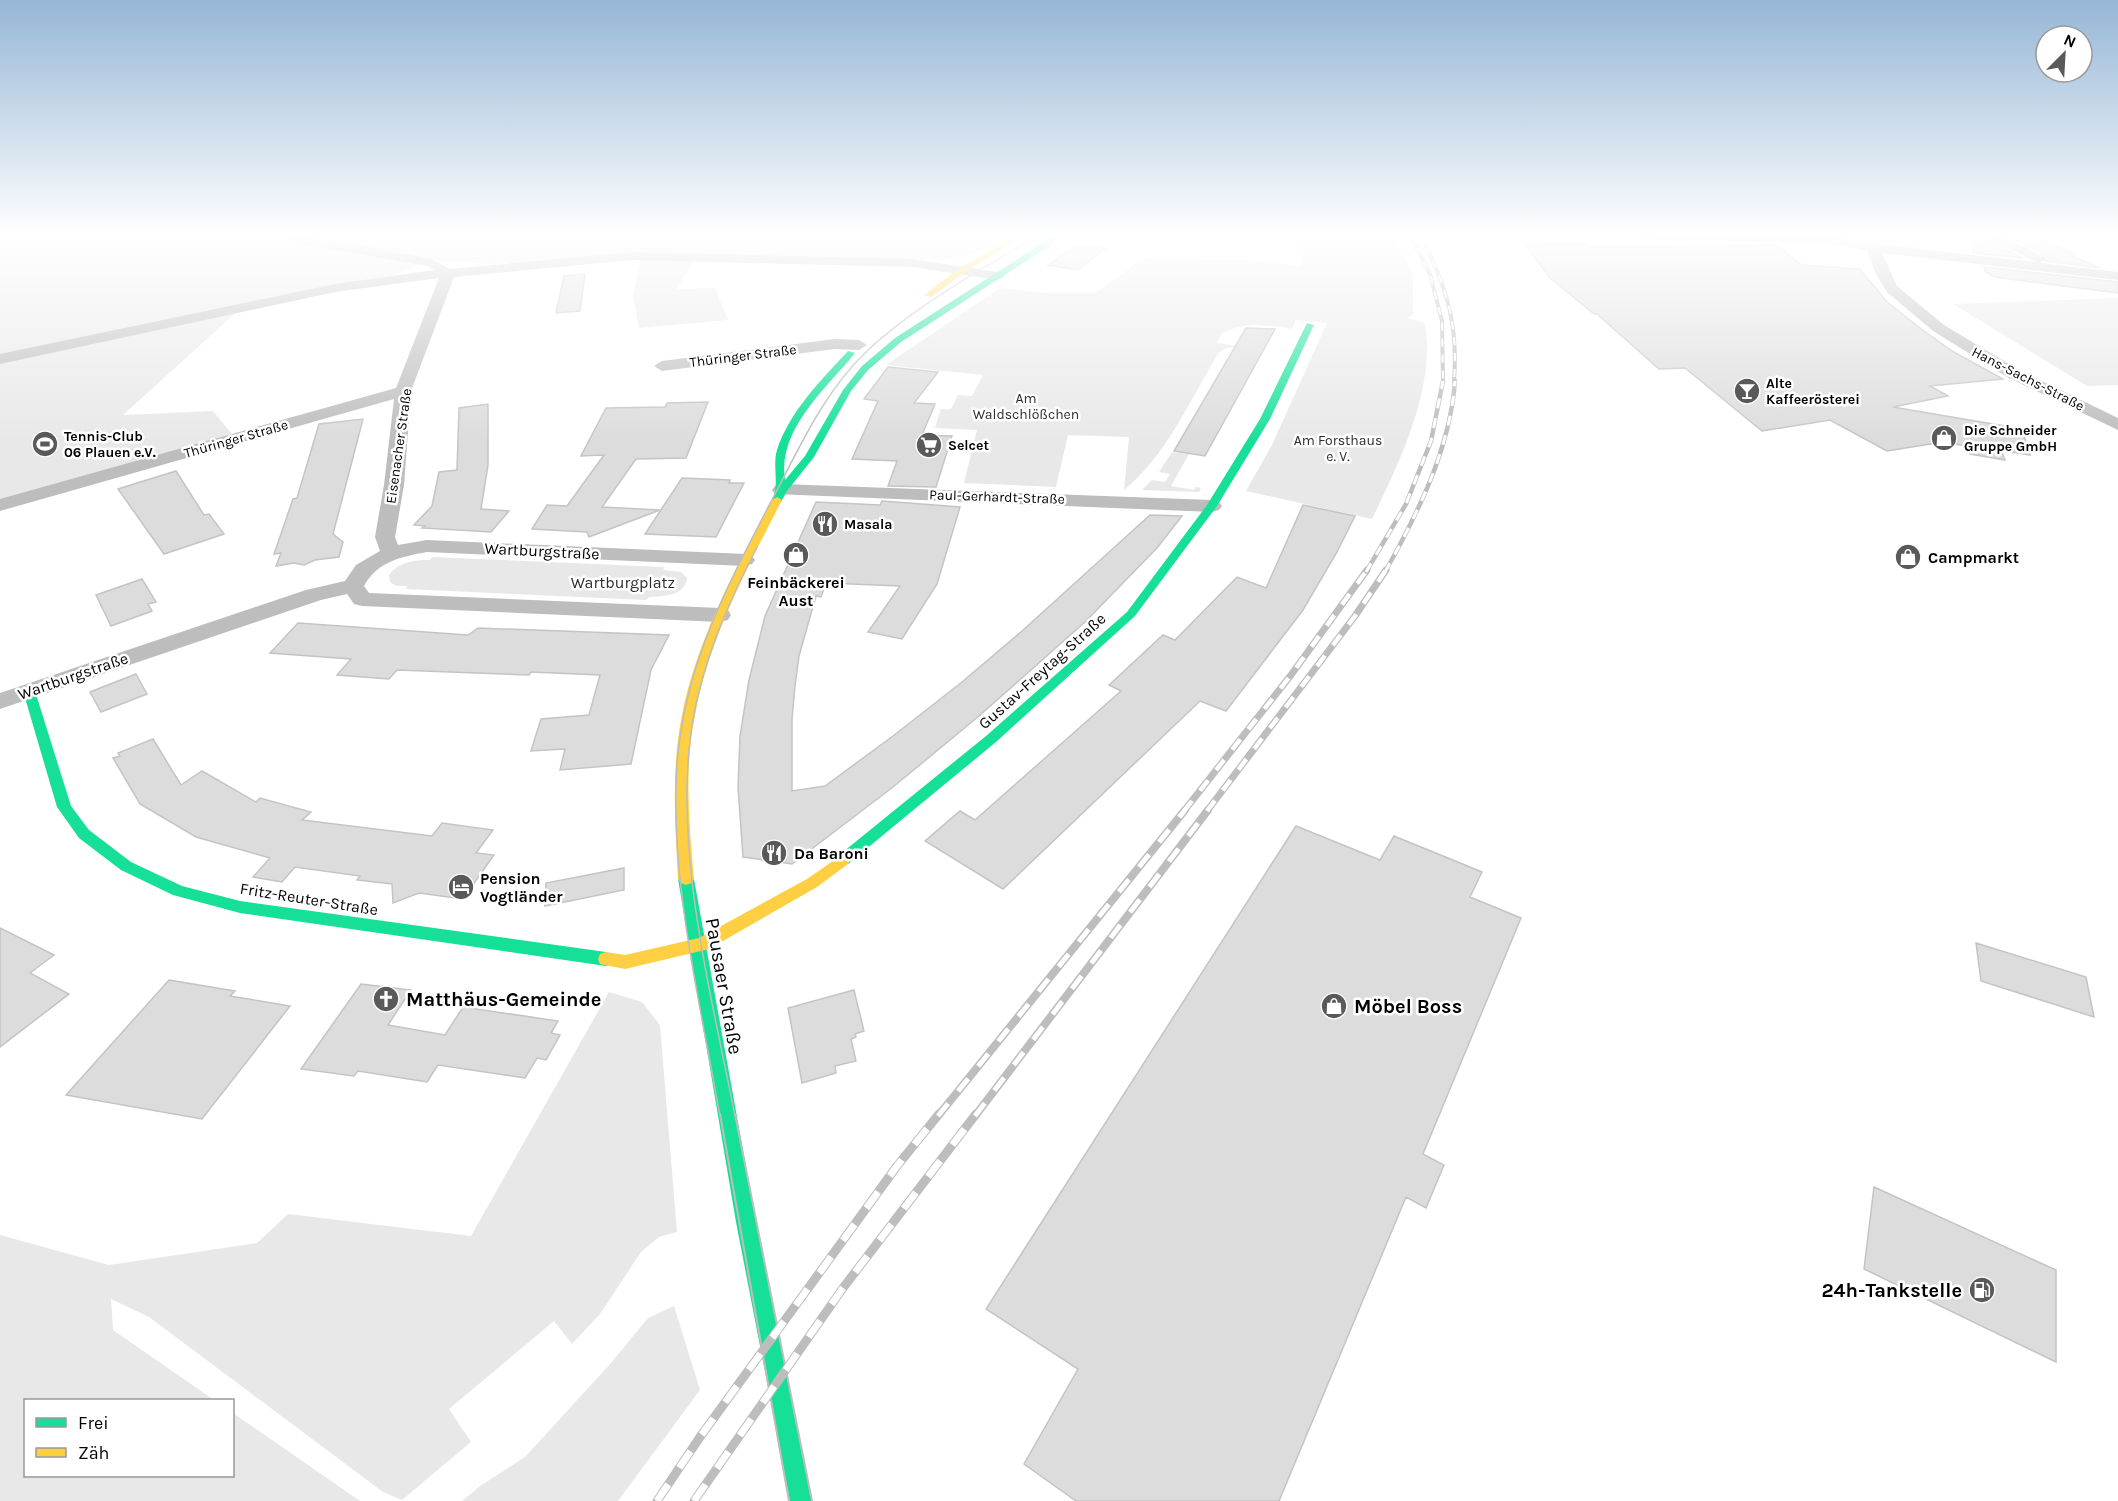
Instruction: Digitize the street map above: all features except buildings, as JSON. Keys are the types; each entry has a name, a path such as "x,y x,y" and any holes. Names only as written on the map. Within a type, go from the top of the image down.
{"main road":[{"name":"Pausaer Straße","path":"801,1501 749,1236 686,882 681,819 684,751 693,694 720,615 745,560 782,490 809,457 837,404 865,368 898,340 956,303"},
{"name":"Gustav-Freytag-Straße","path":"696,946 812,883 846,858 991,739 1131,614 1212,506 1265,419 1311,325"},
{"path":"782,490 779,472 780,454 810,402 828,378 872,334"},
{"name":"Fritz-Reuter-Straße","path":"28,691 64,807 84,834 126,866 178,891 240,907 625,962 696,946"}],"street":[{"path":"0,358 258,303"},
{"name":"Eisenacher Straße","path":"391,553 385,537 394,485 403,391 437,303"},
{"name":"Hans-Sachs-Straße","path":"1908,303 1966,348 2118,425"},
{"name":"Thüringer Straße","path":"662,366 834,344 859,345"},
{"name":"Thüringer Straße","path":"0,505 403,391"},
{"name":"Paul-Gerhardt-Straße","path":"782,490 1212,506"},
{"name":"Wartburgstraße","path":"357,593 363,569 391,553 427,546 745,560"},
{"name":"Wartburgstraße","path":"0,701 314,595 357,593 720,615"}],"green space":[{"path":"0,303 246,303 241,304 240,309 123,415 213,411 232,434 0,500"},
{"path":"634,303 721,303 728,320 639,328"},
{"name":"Am Forsthaus e. V.","path":"978,303 1413,303 1413,314 1408,318 1425,323 1427,344 1425,377 1415,419 1372,519 1246,491 1272,445 1327,323 1296,320 1292,329 1265,325 1247,326 1221,334 1217,343 1237,346 1224,349 1218,354 1165,444 1139,476 1124,490 1129,437 1068,435 1056,487 964,483 977,430 935,428 941,409 951,409 958,395 972,396 983,375 886,365"},
{"path":"2118,303 2118,385 2087,386 1953,304"},
{"path":"1172,452 1189,454 1171,486 1194,490 1196,487 1201,488 1199,492 1142,490 1152,480 1165,482 1170,474 1159,472"},
{"name":"Wartburgplatz","path":"432,557 665,567 663,570 681,572 687,578 678,592 649,597 646,600 406,589 407,586 396,586 390,582 389,575 397,567 413,561 430,560"},
{"path":"609,992 642,1002 660,1025 677,1232 659,1237 641,1252 600,1314 572,1344 554,1321 449,1409 471,1442 402,1500 383,1492 149,1317 111,1299 113,1330 213,1399 24,1399 24,1477 234,1477 234,1414 360,1501 0,1501 0,1235 109,1265 257,1243 288,1214 471,1236"},
{"path":"674,1306 700,1390 618,1501 462,1501 480,1486 525,1457 611,1363 648,1318"}],"tram line":[{"path":"720,1116 690,953 679,871 676,789 678,748 685,710 707,636 722,600 804,437 826,401 852,367 886,334 929,303"},
{"path":"735,1116 697,921 687,822 687,773 692,725 702,678 726,611 757,547"},
{"path":"720,1114 789,1501"},
{"path":"735,1114 812,1501"}],"railway":[{"path":"1437,303 1442,321 1443,381"},
{"path":"1448,303 1455,345 1454,382"},
{"path":"1366,572 1406,504 1431,441 1443,381"},
{"path":"1385,572 1420,504 1439,456 1447,431 1455,381"},
{"path":"1184,811 1291,675 1367,570"},
{"path":"1207,811 1355,616 1386,570"},
{"path":"938,1116 1185,810"},
{"path":"975,1116 1208,810"},
{"path":"657,1501 700,1437 897,1166 939,1114"},
{"path":"694,1501 843,1288 976,1114"}],"traffic: fast":[{"path":"777,500 782,490 809,457 847,390 865,368 898,340 955,303"},
{"path":"843,860 991,739 1131,614 1212,506 1265,419 1310,325"},
{"path":"782,490 779,462 788,434 808,404 851,353"},
{"path":"29,691 64,807 84,834 126,866 178,891 240,907 606,959"},
{"path":"686,879 746,1222 801,1501"}],"traffic: slow":[{"path":"686,879 682,762 684,738 693,693 719,618 777,500"},
{"path":"606,959 625,962 703,944 812,883 843,860"}],"place":[{"name":"Alte Kaffeerösterei","path":"1747,391"},
{"name":"Die Schneider Gruppe GmbH","path":"1944,438"},
{"name":"Tennis-Club 06 Plauen e.V.","path":"45,444"},
{"name":"Selcet","path":"929,445"},
{"name":"Masala","path":"825,524"},
{"name":"Feinbäckerei Aust","path":"796,555"},
{"name":"Campmarkt","path":"1908,557"},
{"name":"Da Baroni","path":"774,853"},
{"name":"Pension Vogtländer","path":"461,887"},
{"name":"Matthäus-Gemeinde","path":"386,999"},
{"name":"Möbel Boss","path":"1334,1006"},
{"name":"24h-Tankstelle","path":"1982,1290"}],"park label":[{"name":"Am Waldschlößchen","path":"1026,406"}]}
